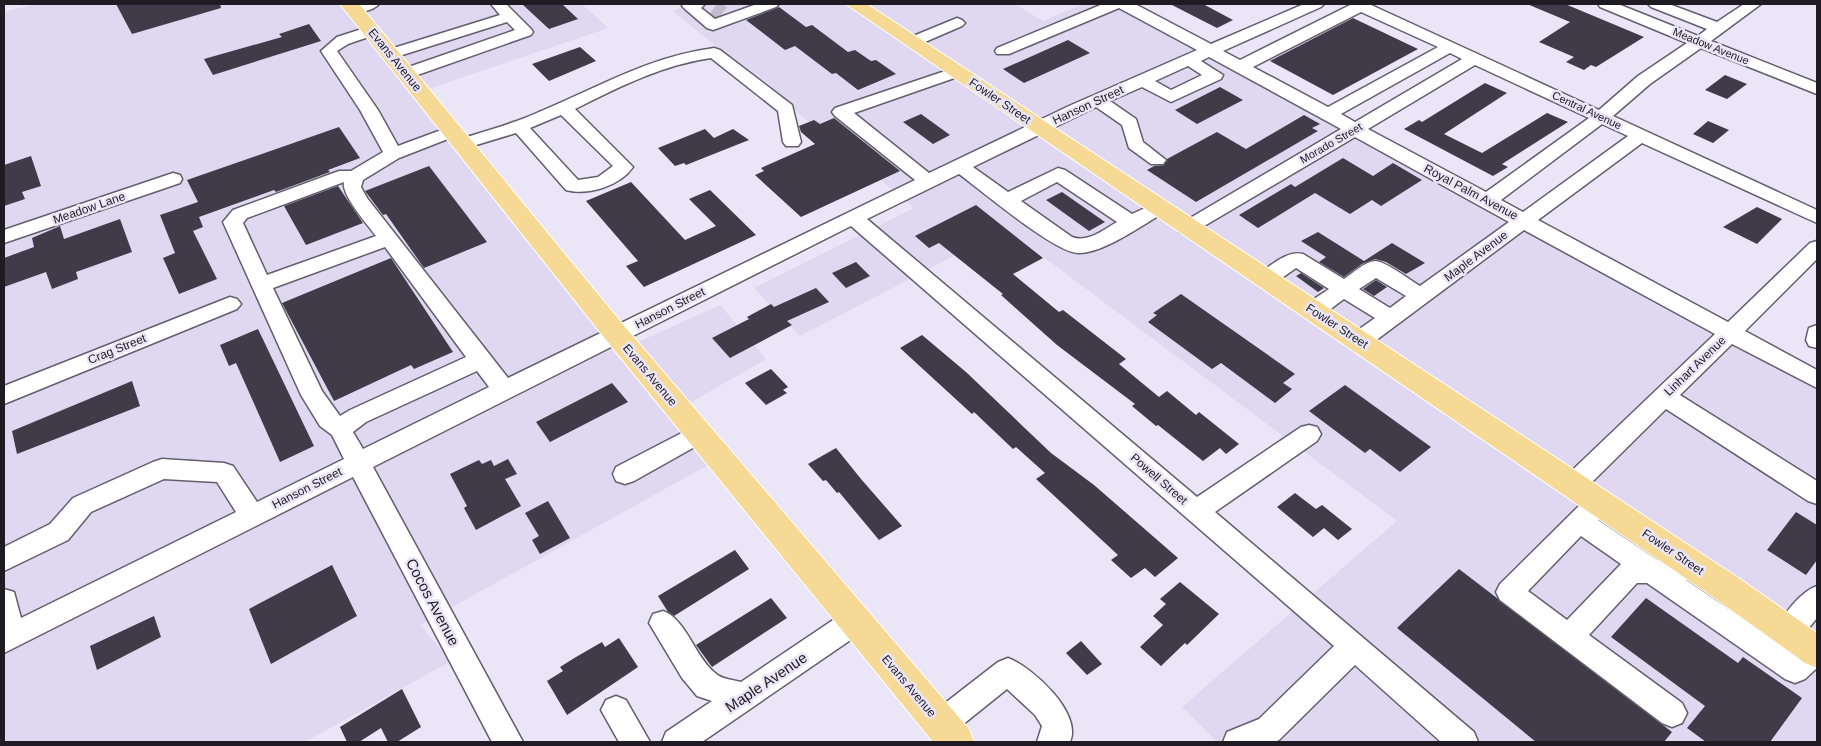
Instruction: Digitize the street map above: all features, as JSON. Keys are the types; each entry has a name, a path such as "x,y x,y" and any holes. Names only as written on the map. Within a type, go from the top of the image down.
{"main road":[{"name":"Fowler Street","path":"855,4 1763,612 1816,651"},
{"name":"Evans Avenue","path":"358,6 371,31 616,334 948,733"}],"street":[{"path":"406,74 525,32 498,4"},
{"path":"698,4 690,6 713,24 718,11 771,4"},
{"path":"1003,51 1115,4"},
{"name":"Royal Palm Avenue","path":"1124,4 1817,380"},
{"name":"Hanson Street","path":"8,638 616,334 960,166 1098,100 1316,4"},
{"name":"Meadow Avenue","path":"1605,4 1817,89"},
{"path":"1656,4 1718,28"},
{"path":"1487,201 1601,117 1644,80 1754,4"},
{"path":"1188,60 1215,75 1226,76 1359,5"},
{"name":"Central Avenue","path":"1359,5 1817,217"},
{"path":"390,54 510,16"},
{"path":"912,42 957,23"},
{"path":"371,31 334,44 329,51 369,110 394,154"},
{"path":"1328,114 1450,47"},
{"path":"504,390 388,239 352,188 354,177 394,154 518,125 654,67 692,55 714,53 786,109 792,142"},
{"name":"Morado Street","path":"1188,228 1475,58"},
{"path":"928,182 841,112 957,72"},
{"path":"1142,80 1170,97 1215,75"},
{"path":"1098,100 1130,123 1135,144 1156,160"},
{"path":"518,125 573,186 603,182 624,167 563,107"},
{"name":"Maple Avenue","path":"1359,341 1640,135"},
{"path":"960,166 1065,242 1078,247 1091,245 1158,208"},
{"path":"1007,200 1058,174 1131,223"},
{"name":"Cocos Avenue","path":"354,177 346,175 240,214 233,222 312,395 328,420 340,429 359,462 508,742"},
{"name":"Meadow Lane","path":"4,237 173,179"},
{"name":"Powell Street","path":"854,218 1354,646 1463,742"},
{"path":"262,284 388,239"},
{"name":"Linhart Avenue","path":"1573,485 1817,248"},
{"path":"1265,279 1296,259 1390,318"},
{"path":"1313,310 1376,268 1421,296"},
{"name":"Crag Street","path":"4,394 230,304"},
{"path":"1817,333 1817,340"},
{"path":"340,429 358,416 480,360"},
{"path":"1664,397 1817,494"},
{"path":"625,474 699,433"},
{"path":"1196,511 1309,434"},
{"path":"4,560 59,532 82,505 162,469 224,472 252,515"},
{"path":"1599,502 1509,592 1672,713"},
{"path":"1579,521 1795,670 1816,651"},
{"path":"1569,637 1630,571 1676,572 1687,561"},
{"path":"1708,610 1728,589"},
{"path":"1788,631 1817,598"},
{"path":"4,601 8,638"},
{"path":"1744,634 1763,612"},
{"name":"Maple Avenue","path":"677,742 855,621"},
{"path":"663,623 692,669 707,686 744,697"},
{"path":"1238,742 1269,730 1354,646"},
{"path":"948,733 1008,671 1045,705 1057,722 1057,738 1052,742"},
{"path":"616,710 635,742"}],"shaded area":[{"path":"36,4 340,4 603,333 4,629 4,12"},
{"path":"357,4 582,4 608,28 428,89"},
{"path":"691,4 846,4 1027,127 894,191 673,11"},
{"path":"863,4 1015,4 1043,21 1082,4 1119,4 1200,48 1039,121"},
{"path":"1212,55 1221,60 1217,63 1817,386 1817,641 1766,603 1051,129"},
{"path":"1039,135 1754,617 1817,663 1817,742 1217,742 1182,707 1397,521 1006,229 800,336 754,288 914,208 906,201"},
{"path":"720,305 766,359 688,404 636,343"},
{"path":"613,345 710,464 420,625 451,661 305,742 4,742 4,651"}],"building":[{"path":"116,4 220,4 221,8 132,34"},
{"path":"522,4 562,4 578,19 549,29"},
{"path":"1170,4 1203,4 1233,20 1217,28"},
{"path":"1527,4 1565,4 1644,37 1596,67 1591,65 1584,70 1566,62 1574,57 1539,42 1570,22"},
{"path":"779,7 806,27 812,25 848,52 855,50 871,61 876,60 896,74 858,90 836,73 832,74 795,46 785,50 746,20"},
{"path":"1353,18 1418,49 1333,95 1270,61"},
{"path":"309,24 321,41 213,75 204,59 282,37 279,34"},
{"path":"1068,40 1090,53 1024,83 1003,69"},
{"path":"580,47 596,61 549,81 532,64"},
{"path":"1725,75 1747,84 1727,99 1705,90"},
{"path":"1485,83 1507,93 1444,134 1482,153 1547,113 1568,122 1502,164 1508,167 1493,176 1404,129 1419,120 1422,122"},
{"path":"1220,87 1243,100 1197,124 1175,110"},
{"path":"921,114 950,135 933,144 903,122"},
{"path":"1304,115 1320,124 1312,128 1318,131 1196,202 1147,170 1154,166 1164,165 1167,159 1217,132 1246,149"},
{"path":"834,118 900,171 801,217 755,175 764,171 761,168 815,144 801,132 799,126 814,120 820,124"},
{"path":"1708,121 1729,130 1713,143 1693,134"},
{"path":"339,127 360,158 328,170 330,172 276,192 274,190 199,217 203,227 193,231 217,279 179,294 163,258 175,253 160,215 198,202 187,180"},
{"path":"705,129 714,138 733,129 749,140 686,165 684,163 675,166 658,148"},
{"path":"31,156 41,186 22,192 25,199 4,206 4,165"},
{"path":"1343,158 1373,176 1393,163 1422,180 1381,206 1372,200 1350,214 1315,193 1258,228 1239,215 1291,184 1295,187"},
{"path":"429,166 487,242 424,268 386,214 383,215 365,191"},
{"path":"631,182 685,240 716,226 689,199 710,190 756,235 644,287 626,266 638,261 586,201"},
{"path":"338,186 363,223 306,245 284,206"},
{"path":"1062,192 1105,222 1089,231 1046,200"},
{"path":"976,205 1043,258 1013,274 1059,312 1063,310 1126,359 1119,364 1159,397 1167,391 1196,415 1199,412 1239,444 1226,454 1220,448 1203,461 1132,406 1135,404 1057,345 1001,295 1003,294 939,243 929,248 915,236"},
{"path":"1757,207 1782,219 1757,244 1723,227"},
{"path":"120,219 132,252 76,272 78,279 52,289 46,272 4,287 4,258 34,247 32,238 60,226 64,239"},
{"path":"1318,232 1364,261 1392,243 1425,263 1406,274 1386,262 1375,259 1362,264 1344,277 1319,262 1326,257 1301,241"},
{"path":"391,258 453,352 414,369 411,365 334,401 282,303"},
{"path":"856,262 870,276 846,288 832,273"},
{"path":"1301,273 1324,288 1318,292 1296,276"},
{"path":"1376,280 1387,287 1374,296 1363,289"},
{"path":"816,288 829,302 787,321 792,325 730,358 712,338 749,319 747,317 771,304 774,307"},
{"path":"1181,294 1295,374 1283,383 1292,389 1275,403 1221,363 1212,369 1148,322 1157,315 1153,313"},
{"path":"258,329 314,446 280,462 236,363 229,366 220,345"},
{"path":"922,335 966,372 1051,453 1094,485 1178,558 1155,577 1145,568 1131,578 1111,560 1118,555 1036,479 1045,473 1016,447 1013,449 974,412 972,414 900,348"},
{"path":"771,369 788,387 783,390 787,393 766,405 745,383"},
{"path":"132,381 140,406 17,454 12,431"},
{"path":"612,383 628,402 550,442 536,422"},
{"path":"1345,385 1431,447 1400,472 1370,449 1365,453 1309,411"},
{"path":"836,448 902,526 879,540 839,492 837,493 826,480 823,481 808,464"},
{"path":"508,459 517,474 505,479 521,506 476,530 464,508 467,506 450,474 479,460 482,464 491,460 494,466"},
{"path":"1295,493 1316,509 1322,505 1352,529 1338,540 1324,528 1313,537 1277,507"},
{"path":"548,501 570,538 540,554 532,540 539,536 525,513"},
{"path":"1796,512 1817,525 1817,560 1806,575 1767,550"},
{"path":"735,550 749,569 674,616 668,612 658,596"},
{"path":"332,565 357,616 271,664 249,609"},
{"path":"1459,569 1672,732 1664,742 1536,742 1397,628"},
{"path":"1180,582 1219,614 1187,645 1185,643 1161,666 1140,647 1163,625 1153,616 1166,604 1160,599"},
{"path":"771,598 787,618 712,667 696,645"},
{"path":"1646,598 1738,663 1743,657 1802,698 1770,742 1706,742 1687,728 1705,706 1611,637"},
{"path":"154,616 161,637 97,670 90,646"},
{"path":"619,638 638,667 567,715 547,681 563,671 560,667 576,657 602,642 605,647"},
{"path":"1081,641 1102,664 1087,675 1066,653"},
{"path":"402,689 421,727 397,742 388,742 381,728 359,742 347,742 340,727"}],"tunnel":[{"path":"714,8 722,14"}]}
